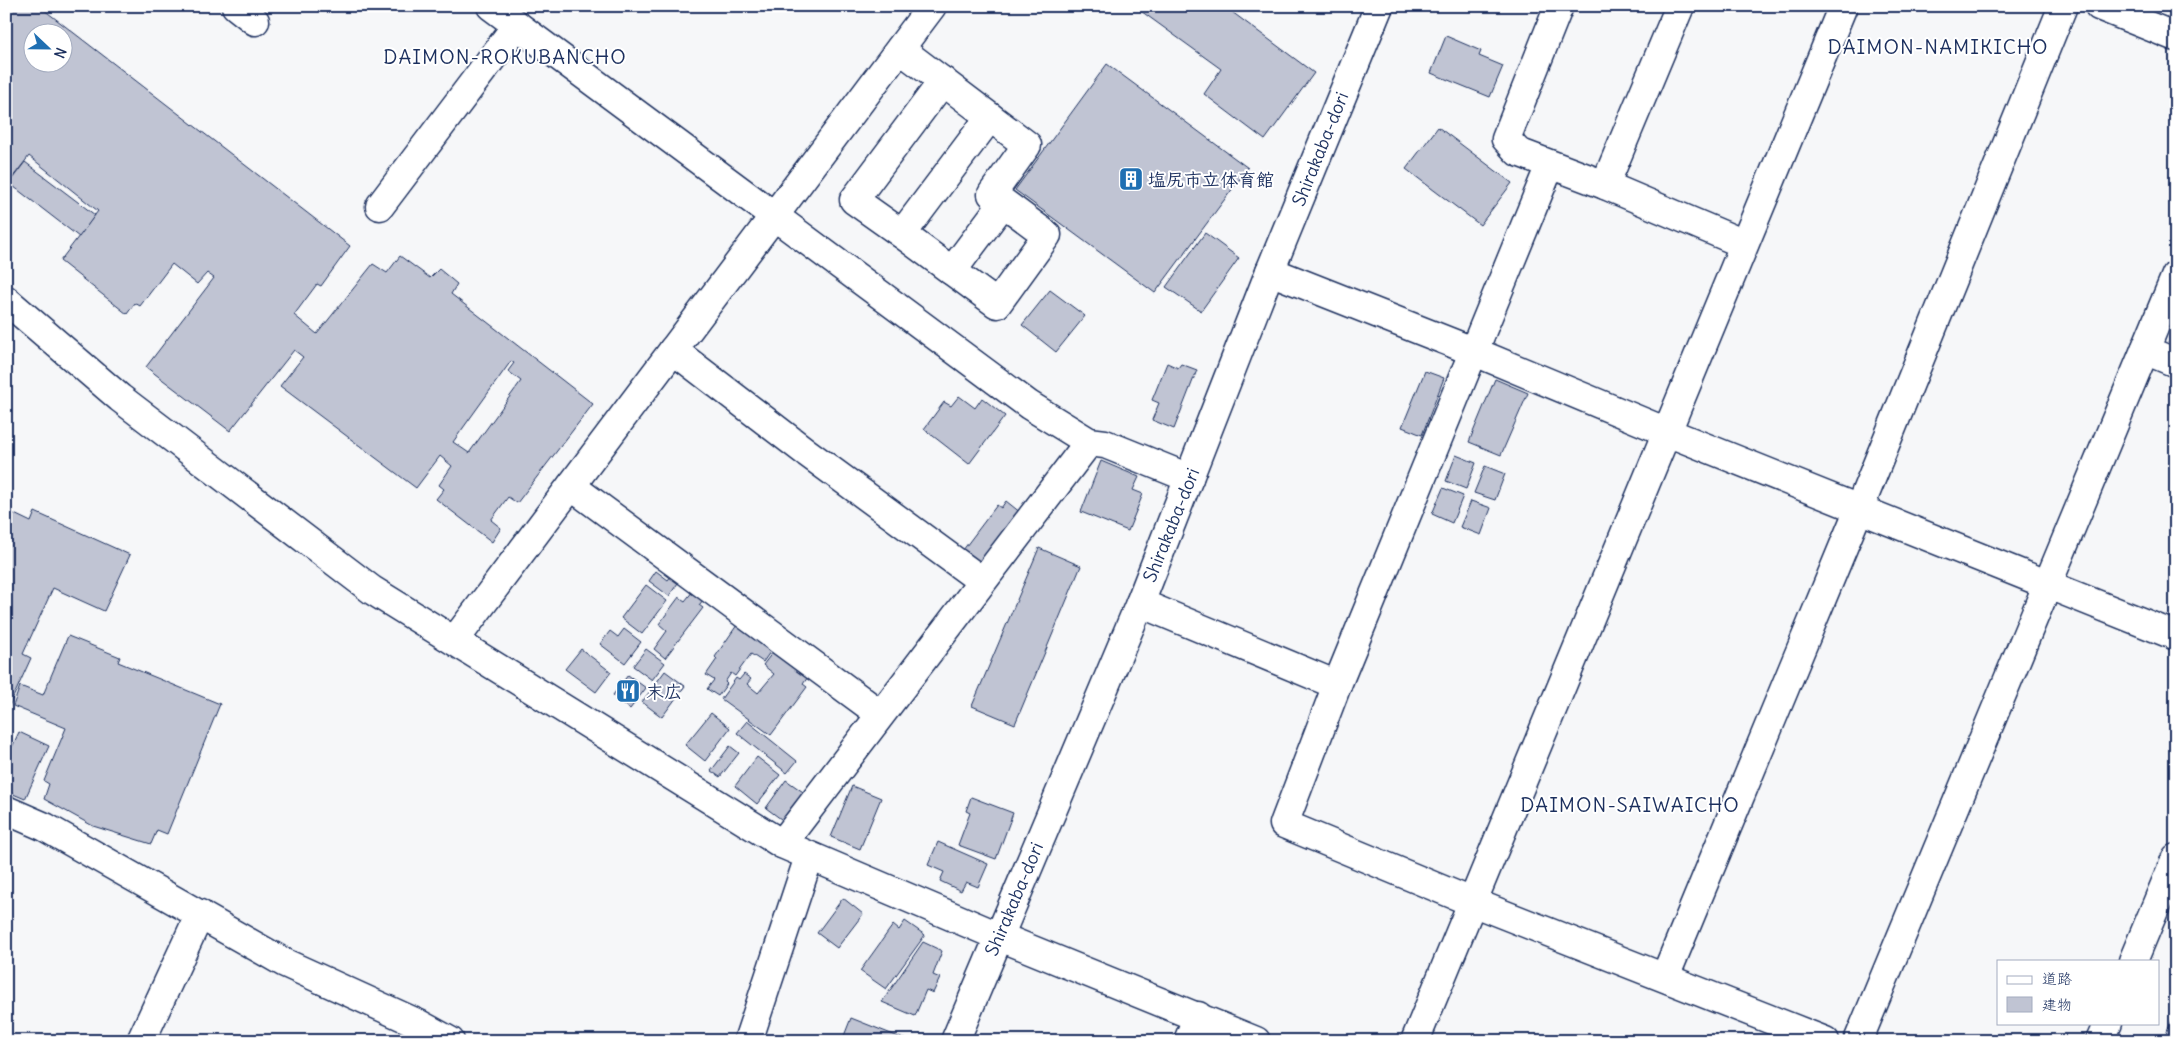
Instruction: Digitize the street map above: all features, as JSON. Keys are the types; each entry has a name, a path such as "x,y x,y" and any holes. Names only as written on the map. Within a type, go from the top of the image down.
{"main road":[{"path":"491,6 1029,405 1089,442 1105,444 1190,478"},
{"path":"455,640 932,6"},
{"name":"Shirakaba-dori","path":"955,1041 1140,603 1270,272 1379,6"},
{"path":"1559,6 1506,138 1518,152 1605,185 1744,244"},
{"path":"1605,185 1680,6"},
{"path":"1415,1041 1843,6"},
{"path":"1665,977 1860,509 2063,6"},
{"path":"2099,6 2176,37"},
{"path":"380,206 516,25"},
{"path":"900,49 943,81 1027,145 992,194 1047,235 998,304 854,200 943,81"},
{"path":"902,234 990,117"},
{"path":"1550,165 1337,685 1284,824 1472,902 1825,1041"},
{"path":"952,271 1003,202"},
{"path":"1270,272 1475,352 1667,432 2176,636"},
{"path":"1858,1041 2176,275"},
{"path":"6,300 120,398 372,590 782,844 998,936 1193,1029 1256,1041"},
{"path":"674,350 806,452 982,580"},
{"path":"2145,350 2176,362"},
{"path":"782,844 1089,442"},
{"path":"571,486 880,714"},
{"path":"1140,603 1337,685"},
{"path":"6,810 45,827 285,963 419,1024 450,1041"},
{"path":"748,1041 809,857"},
{"path":"2134,960 2176,858"},
{"path":"141,1041 200,914"},
{"path":"2100,1041 2108,1024"}],"building":[{"path":"9,6 39,6 60,22 22,22 22,72 72,72 72,31 350,246 321,286 317,284 294,315 317,334 373,264 387,273 400,256 430,278 439,269 457,284 451,294 593,404 517,503 508,497 491,520 501,528 492,542 436,499 444,489 439,485 452,466 440,456 416,488 280,386 303,357 294,350 230,431 146,367 214,278 207,273 197,284 172,264 140,306 135,303 127,314 60,261 98,211 29,156 6,186 6,9","holes":["511,361 514,363 508,371 521,381 469,453 453,442"]},
{"path":"1134,6 1224,6 1314,73 1265,140 1204,94 1221,69"},
{"path":"1446,36 1481,51 1479,56 1503,66 1490,97 1431,73"},
{"name":"塩尻市立体育館","path":"1107,64 1248,168 1155,293 1015,190"},
{"path":"1438,127 1512,183 1480,225 1406,169"},
{"path":"25,162 95,215 79,237 9,183"},
{"path":"1205,233 1239,258 1201,311 1166,287"},
{"path":"1050,290 1085,316 1056,352 1022,325"},
{"path":"1167,363 1178,368 1181,364 1197,370 1174,429 1152,420 1159,403 1152,400"},
{"path":"1425,371 1444,378 1422,435 1402,427"},
{"path":"1495,379 1528,393 1501,455 1469,442"},
{"path":"959,396 975,408 982,398 1005,416 969,464 924,429 944,402 951,406"},
{"path":"1456,455 1476,463 1466,489 1446,481"},
{"path":"1101,461 1139,477 1133,490 1143,494 1128,531 1081,512"},
{"path":"1485,466 1505,474 1495,500 1474,493"},
{"path":"1443,488 1463,496 1452,523 1432,514"},
{"path":"1006,501 1021,513 982,564 963,550 997,505 1001,508"},
{"path":"1471,501 1491,508 1481,535 1460,527"},
{"path":"6,510 31,522 35,512 130,555 104,611 53,588 23,654 31,658 6,713"},
{"path":"1039,548 1081,566 1015,724 972,706"},
{"path":"656,571 668,580 672,575 680,580 669,596 649,581"},
{"path":"646,585 667,601 642,634 621,618"},
{"path":"693,591 704,599 699,605 703,608 665,658 654,649 667,631 659,624 679,597 685,601"},
{"path":"737,625 775,645 763,662 751,654 735,676 731,673 725,682 727,684 718,696 707,689 714,680 706,675 717,659 715,657"},
{"path":"624,629 641,642 625,663 600,644 610,631 618,637"},
{"path":"68,636 120,657 118,662 220,704 167,834 157,830 151,844 93,826 44,799 49,784 44,781 66,728 13,706 20,686 43,695"},
{"path":"776,648 808,677 803,684 807,687 771,735 721,699 736,678 739,680 744,674 751,679 747,684 758,693 774,674 763,665"},
{"path":"581,649 611,672 596,692 565,669"},
{"path":"646,649 665,663 652,680 633,666"},
{"path":"665,671 685,686 662,717 642,702"},
{"path":"628,675 646,688 630,709 613,695"},
{"path":"711,713 730,728 705,761 685,745"},
{"path":"747,721 797,761 787,773 737,733"},
{"path":"19,732 49,746 25,799 6,791 6,760"},
{"path":"730,746 739,753 720,777 711,771"},
{"path":"757,757 780,775 757,804 735,786"},
{"path":"786,780 806,794 785,822 766,808"},
{"path":"852,786 881,798 860,849 831,837"},
{"path":"971,797 1013,813 996,859 958,845 970,813 966,811"},
{"path":"938,842 988,864 978,887 966,882 961,891 940,881 944,872 928,865"},
{"path":"843,898 863,914 837,948 817,933"},
{"path":"905,921 925,935 886,989 860,971 893,925 899,930"},
{"path":"923,942 942,951 933,975 940,978 933,993 926,990 915,1016 882,1002"},
{"path":"851,1018 909,1041 842,1041"},
{"path":"2172,1020 2176,1022 2176,1041 2163,1041"}],"place":[{"name":"塩尻市立体育館","path":"1131,179"},
{"name":"末広","path":"628,691"}],"district":[{"name":"DAIMON-NAMIKICHO","path":"1938,46"},
{"name":"DAIMON-ROKUBANCHO","path":"505,56"},
{"name":"DAIMON-SAIWAICHO","path":"1630,804"}]}
